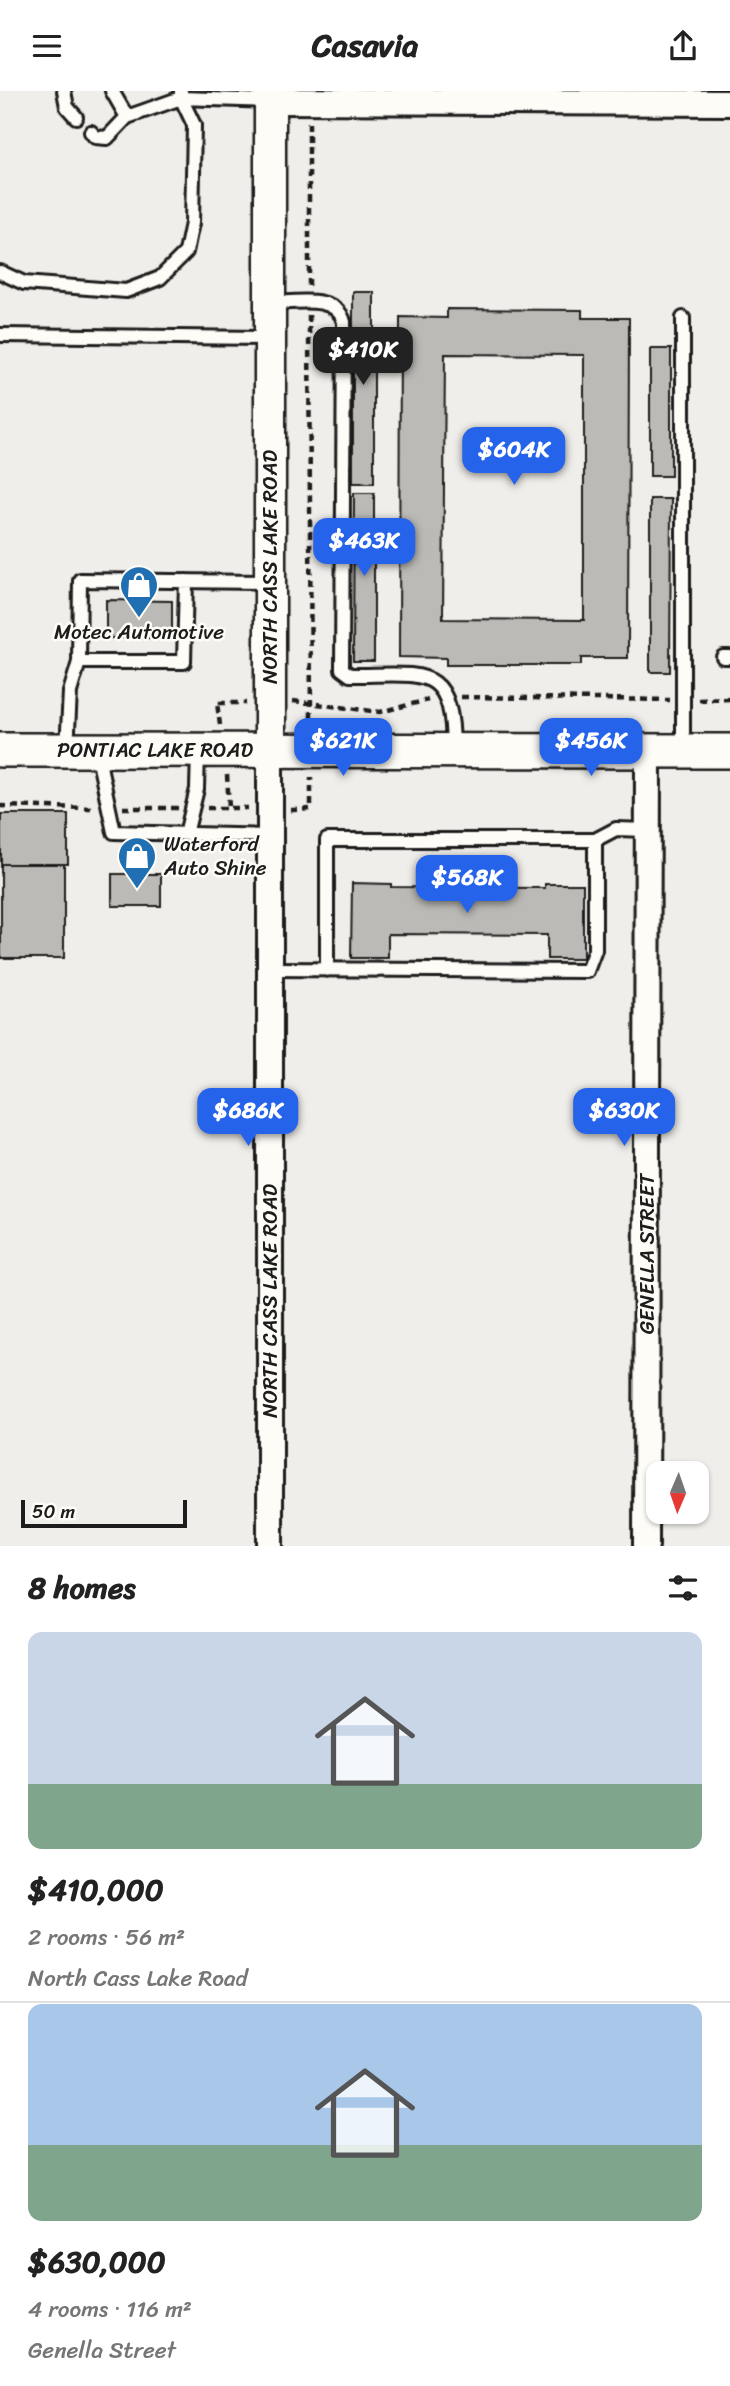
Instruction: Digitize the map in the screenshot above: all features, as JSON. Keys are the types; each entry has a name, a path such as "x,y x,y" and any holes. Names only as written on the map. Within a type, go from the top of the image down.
{"main road":[{"name":"PONTIAC LAKE ROAD","path":"0,750 730,751"}],"street":[{"path":"270,96 309,101 730,103"},
{"name":"NORTH CASS LAKE ROAD","path":"270,96 270,1546"},
{"name":"GENELLA STREET","path":"646,1546 648,751"}],"lane":[{"path":"64,91 67,107 76,117"},
{"path":"112,91 127,117"},
{"path":"0,272 24,283 127,291 160,278 186,251 192,223 194,125 181,94"},
{"path":"90,132 95,137 107,138 127,117 181,94 270,96"},
{"path":"269,303 333,306 344,322 342,670 350,675 425,678 437,684 448,698 453,714 453,751"},
{"path":"683,318 683,751"},
{"path":"0,335 269,338"},
{"path":"270,582 80,580 79,662 70,692 82,750 114,832 270,836"},
{"path":"79,662 184,662 186,581"},
{"path":"186,834 197,789 198,750"},
{"path":"327,970 327,840 595,840 616,829 648,830"},
{"path":"271,969 587,971 595,950 595,840"}],"path":[{"path":"309,101 310,712"},
{"path":"300,701 380,712 432,698 730,699"},
{"path":"218,716 217,703 233,703"},
{"path":"229,788 229,808"},
{"path":"294,810 311,809 311,788"}],"building":[{"path":"353,292 374,292 374,483 353,483"},
{"path":"447,309 582,310 582,318 629,318 628,658 581,658 581,665 446,665 446,658 399,657 400,317 447,318","holes":["445,354 584,355 584,620 443,619"]},
{"path":"650,349 671,349 671,476 650,476"},
{"path":"354,493 374,493 374,661 353,661"},
{"path":"650,499 671,499 670,672 650,672"},
{"name":"Motec Automotive","path":"106,600 172,601 172,638 106,638"},
{"path":"1,814 68,814 68,864 1,864"},
{"path":"1,864 64,864 64,958 1,958"},
{"name":"Waterford Auto Shine","path":"112,874 161,874 161,906 112,906"},
{"path":"352,883 391,884 391,887 545,888 545,884 583,884 583,959 547,959 547,935 388,934 388,958 351,958"}],"place":[{"name":"Motec Automotive","path":"139,619"},
{"name":"Waterford Auto Shine","path":"137,890"}]}
